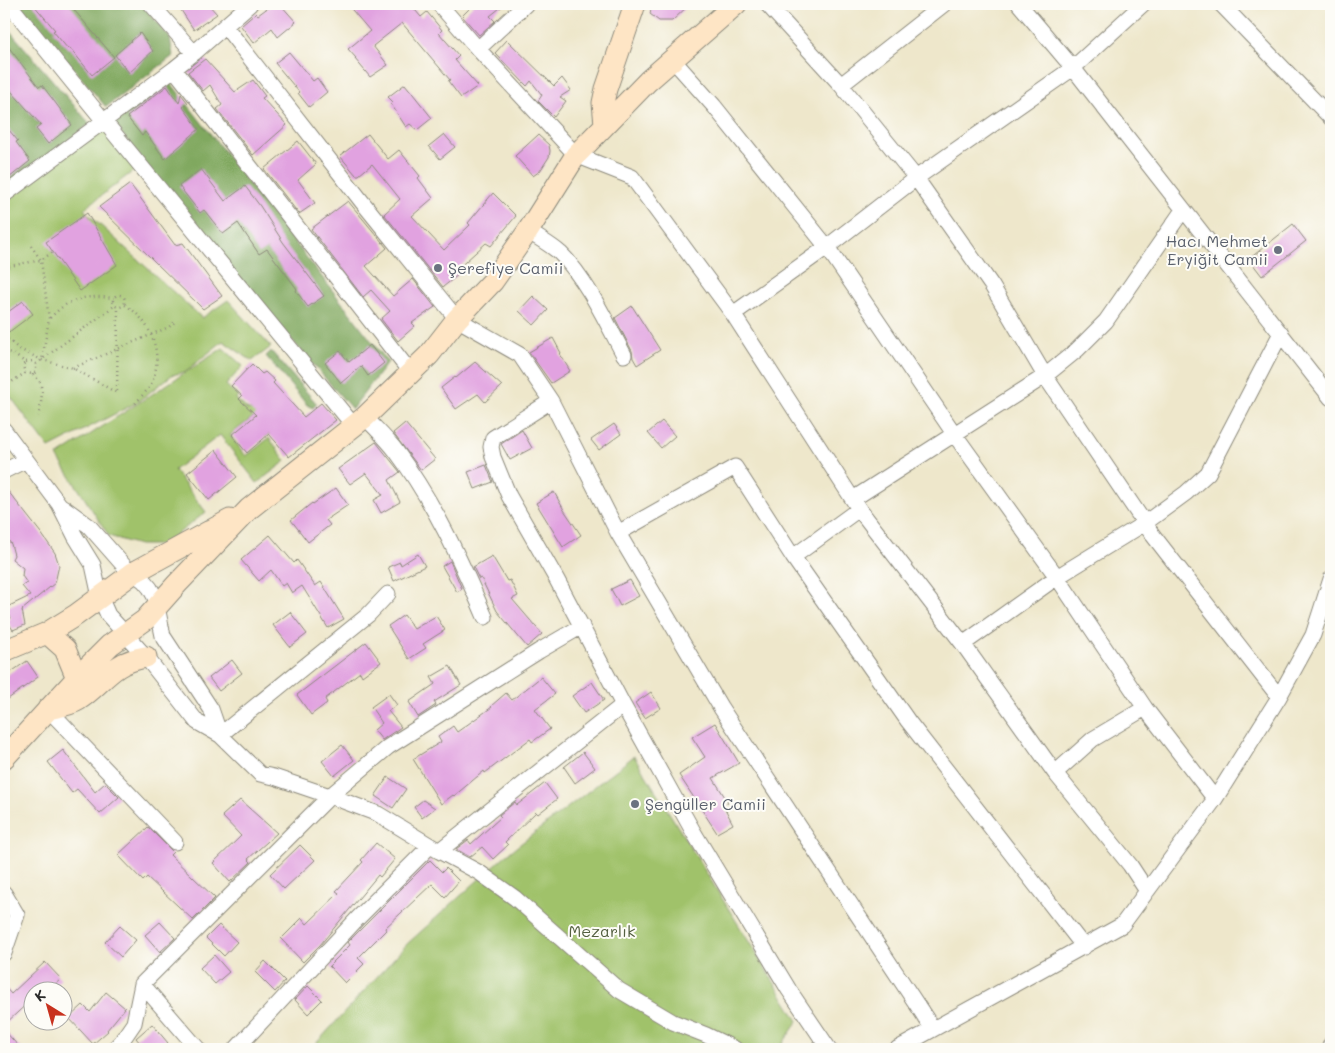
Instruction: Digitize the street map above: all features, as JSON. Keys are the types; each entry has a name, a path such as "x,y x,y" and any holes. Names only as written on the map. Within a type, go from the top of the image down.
{"main road":[{"path":"606,124 603,103 606,89 635,4"},
{"path":"4,758 77,678 110,645 145,620 249,509 360,421 429,355 456,319 493,281 528,231 576,155 648,80 736,4"},
{"path":"4,651 47,633 76,615 133,573 249,509"},
{"path":"47,633 65,649 77,678"},
{"path":"48,709 77,701 120,665 132,659 146,657"}],"street":[{"path":"9,4 104,121 360,421 396,450 432,505 459,557 486,616"},
{"path":"151,4 194,53"},
{"path":"4,196 174,69 250,4"},
{"path":"439,4 478,50 576,155 632,177 733,314 856,504 963,644 1055,773 1130,865 1147,891"},
{"path":"478,50 526,4"},
{"path":"768,4 842,85 916,178 992,286 1045,376 1145,523 1279,697"},
{"path":"842,85 944,4"},
{"path":"1019,4 1073,68 1331,398"},
{"path":"733,314 916,178 1073,68 1143,4"},
{"path":"1221,4 1331,118"},
{"path":"225,26 363,204 456,319 520,356 551,402 618,533 721,708 933,1029"},
{"path":"673,60 714,106 827,246 956,435 1057,577 1145,708 1215,799"},
{"path":"174,69 411,373"},
{"path":"793,557 856,504 1045,376 1077,350 1106,321 1183,210"},
{"path":"528,231 560,253 576,272 600,310 624,356"},
{"path":"963,644 1057,577 1145,523 1186,493 1208,473 1280,333"},
{"path":"551,402 493,438 491,447 508,496 582,626 623,705 694,833 789,990 829,1049"},
{"path":"4,430 60,504 75,536 93,566 100,597 108,616 146,657 197,722 220,735 260,774 274,777 378,814 434,849 480,873 515,898 619,990 674,1022 735,1049"},
{"path":"4,471 26,460"},
{"path":"618,533 735,467 793,557 908,721 1084,947"},
{"path":"60,504 89,526 113,555 150,588 155,597 163,636 211,709 220,735"},
{"path":"897,1049 1122,925 1215,799 1279,697 1313,635 1331,579"},
{"path":"220,735 368,615 388,594"},
{"path":"114,1049 134,1023 142,984 330,796 388,747 582,626"},
{"path":"236,1049 357,919 434,849 623,705"},
{"path":"1055,773 1093,739 1145,708"},
{"path":"48,709 175,842"},
{"path":"4,892 17,915 4,953"},
{"path":"142,984 198,1049"},
{"path":"1330,1049 1331,1044"}],"path":[{"path":"31,246 41,260 49,319 42,360"},
{"path":"4,267 41,260 53,252"},
{"path":"49,319 59,308 75,299 95,296 114,298 117,295 124,297 125,305"},
{"path":"4,336 19,349 42,360 73,368 117,394 116,307 114,298"},
{"path":"36,364 116,307 122,308 125,305"},
{"path":"125,305 134,310 147,324 152,334 156,352 156,367 152,384 135,404"},
{"path":"73,368 169,327 176,321"},
{"path":"4,351 25,362 29,361 36,364"},
{"path":"25,362 23,366 25,373"},
{"path":"32,374 36,372 36,364"},
{"path":"4,387 25,373 32,374 39,380 41,393 38,416"}],"green space":[{"path":"19,4 142,4 170,38 173,56 106,107"},
{"path":"4,24 90,124 4,189"},
{"path":"167,78 388,362 352,409 208,244 112,121"},
{"path":"105,131 136,169 84,209 87,213 202,318 228,300 271,347 252,361 223,341 185,372 172,375 136,403 49,448 4,388 4,203 96,132"},
{"path":"223,348 243,366 226,385 238,396 236,399 248,410 258,410 280,426 266,437 252,418 230,435 246,456 269,438 286,461 257,483 220,435 174,470 206,512 163,545 139,545 109,536 57,456"},
{"path":"271,351 317,404 313,408 307,405 266,356"},
{"name":"Mezarlık","path":"634,756 798,1021 779,1049 311,1049 407,944 506,855"}],"building":[{"path":"33,4 69,4 114,57 92,75 53,31 55,30"},
{"path":"177,4 208,4 217,14 194,30"},
{"path":"273,4 280,4 296,22 278,37 272,28 254,43 241,26 256,13 258,15"},
{"path":"347,4 410,4 421,17 427,12 442,30 439,33 459,56 455,60 478,86 461,98 448,81 450,80 402,23 373,46 388,65 370,77 348,49 370,31"},
{"path":"474,4 505,4 490,16 495,21 479,35 462,16"},
{"path":"652,4 690,4 672,21 659,21 650,14"},
{"path":"140,33 153,51 129,73 115,55"},
{"path":"507,40 554,86 562,78 571,90 560,97 566,101 554,117 538,101 542,95 531,81 527,86 495,53"},
{"path":"4,41 39,87 42,85 72,125 48,144 36,129 41,125 4,83"},
{"path":"289,52 313,81 317,78 327,92 309,107 275,63"},
{"path":"205,59 235,92 253,80 265,96 262,98 287,125 253,155 217,109 222,105 210,85 203,91 188,72"},
{"path":"405,84 432,118 417,130 410,124 406,127 391,104 393,102 388,97"},
{"path":"167,86 179,103 181,94 188,103 183,107 199,129 165,159 145,132 142,136 127,117"},
{"path":"4,124 18,141 16,142 30,161 9,178 4,173"},
{"path":"368,134 388,159 399,150 420,176 418,178 433,198 412,216 444,250 470,225 468,223 493,193 516,216 491,246 486,243 455,271 458,275 443,287 384,214 400,199 372,164 359,175 356,175 340,156"},
{"path":"444,134 455,147 440,159 429,146"},
{"path":"538,135 549,145 550,151 549,157 540,171 533,176 515,156"},
{"path":"298,141 316,164 298,180 315,203 299,214 264,169"},
{"path":"201,169 225,201 245,186 283,242 324,296 308,307 267,249 259,254 238,223 223,234 204,210 200,213 179,186"},
{"path":"130,184 175,245 183,243 222,296 203,309 99,207"},
{"path":"348,201 387,248 366,266 393,296 413,279 435,307 412,323 415,326 398,341 381,319 390,311 371,290 363,297 311,229"},
{"path":"87,213 117,265 80,291 46,242"},
{"name":"Hacı Mehmet Eryiğit Camii","path":"1293,224 1306,241 1262,276 1249,259"},
{"path":"533,296 548,310 534,325 519,311"},
{"path":"23,301 33,314 9,332 4,325 4,315"},
{"path":"632,306 660,350 637,365 615,318"},
{"path":"553,338 570,371 551,383 529,352"},
{"path":"370,345 384,363 368,376 361,366 341,383 325,363 340,351 349,362"},
{"path":"475,362 502,386 485,402 478,394 456,409 441,388"},
{"path":"252,364 262,374 265,372 275,381 273,383 304,417 321,403 336,420 289,457 269,434 247,453 232,435 256,415 239,399 242,396 231,386"},
{"path":"662,421 675,436 661,448 648,433"},
{"path":"405,423 435,459 421,470 393,433"},
{"path":"614,424 621,434 599,450 591,440"},
{"path":"522,430 532,448 510,460 501,444"},
{"path":"376,442 400,472 389,480 400,502 381,513 374,500 383,495 366,473 350,484 338,469"},
{"path":"216,450 237,477 209,500 187,473"},
{"path":"486,465 493,482 475,489 468,472"},
{"path":"4,486 55,553 59,565 55,583 22,610 25,625 13,630 7,621 11,618 5,608 30,596 22,586 27,583 22,576 23,568 12,559 14,555 11,544 4,534"},
{"path":"336,488 348,505 326,520 330,525 308,542 291,520 312,503"},
{"path":"554,492 581,535 563,547 536,503"},
{"path":"270,535 294,563 297,560 315,586 321,582 344,619 328,628 302,586 292,593 286,583 282,586 271,570 259,581 241,560"},
{"path":"418,554 425,566 394,581 388,567 400,562 401,565"},
{"path":"492,556 507,581 510,580 518,596 512,599 542,634 527,647 497,611 481,578 479,579 473,567"},
{"path":"450,561 462,589 457,592 442,566"},
{"path":"630,580 639,596 620,606 611,589"},
{"path":"290,612 307,634 290,647 273,625"},
{"path":"404,615 414,629 436,616 445,630 423,644 426,648 409,659 388,626"},
{"path":"366,642 381,662 362,676 360,672 325,699 327,703 311,715 297,695"},
{"path":"232,660 242,673 219,691 209,678"},
{"path":"27,661 38,677 4,702 4,677"},
{"path":"450,666 461,685 434,702 436,705 418,717 409,702 435,684 431,677"},
{"path":"541,677 555,694 535,709 550,729 532,742 530,739 441,804 413,759 441,742 438,737 453,726 457,732 492,707 506,693 512,700"},
{"path":"592,682 604,700 584,713 572,696"},
{"path":"651,692 661,708 645,718 635,703"},
{"path":"389,694 397,705 388,711 401,727 382,740 374,730 382,723 371,707"},
{"path":"715,723 739,763 713,778 728,802 723,805 733,824 717,833 679,775 705,757 692,737"},
{"path":"342,745 354,760 334,776 322,761"},
{"path":"63,750 95,792 105,783 119,797 100,814 77,789 72,793 48,762"},
{"path":"583,752 595,768 575,783 564,767"},
{"path":"388,777 406,789 393,808 375,796"},
{"path":"545,783 557,799 538,814 536,812 505,842 508,845 493,859 482,847 470,857 456,849 468,840 471,844 501,817 499,815 515,802 517,805"},
{"path":"240,800 277,833 248,859 251,862 230,882 213,863 241,836 222,816"},
{"path":"423,800 435,808 422,818 414,807"},
{"path":"148,827 173,852 170,855 215,898 193,920 147,877 143,881 118,855"},
{"path":"376,843 395,859 380,877 378,875 320,945 303,962 281,939 302,918 307,924 339,893 336,891 363,862 361,860"},
{"path":"300,845 315,860 284,889 270,874"},
{"path":"430,860 442,872 446,868 459,881 445,897 432,884 385,928 386,930 358,958 364,964 345,983 329,966 350,945 348,942"},
{"path":"160,922 175,938 160,952 145,935"},
{"path":"219,925 237,942 224,956 206,938"},
{"path":"120,926 136,940 121,957 105,942"},
{"path":"214,955 229,972 215,984 200,968"},
{"path":"265,961 285,981 275,992 255,972"},
{"path":"45,962 61,979 60,980 26,980"},
{"path":"22,984 22,1008 4,1025 4,986 11,994"},
{"path":"308,986 322,1000 308,1014 295,1000"},
{"path":"106,992 125,1008 108,1031 93,1044 72,1021 72,1015 83,1005 90,1012"},
{"path":"152,1024 168,1043 160,1049 145,1049 136,1038"},
{"path":"4,1030 21,1049 4,1049"}],"place":[{"name":"Hacı Mehmet Eryiğit Camii","path":"1278,250"},
{"name":"Şerefiye Camii","path":"438,268"},
{"name":"Şengüller Camii","path":"635,804"}]}
